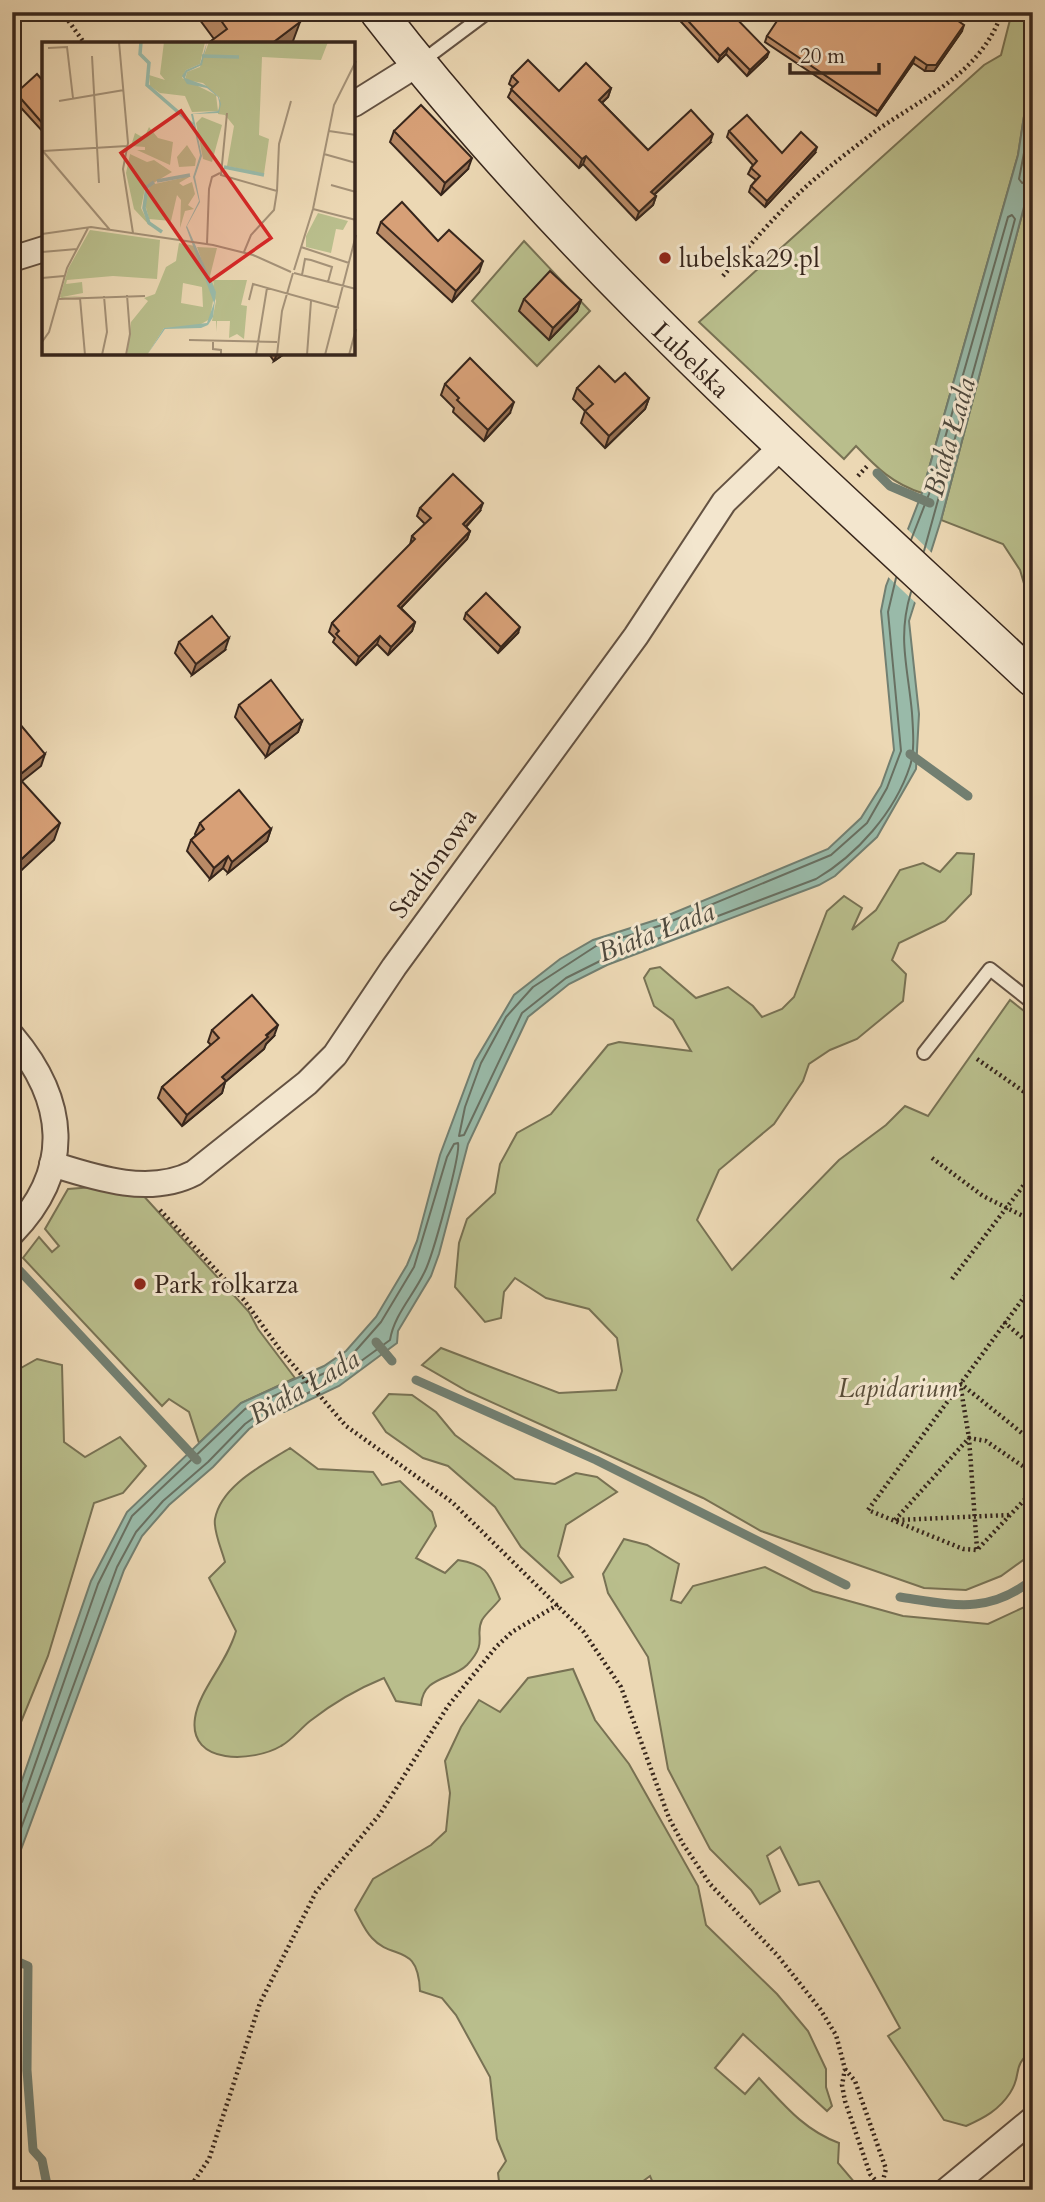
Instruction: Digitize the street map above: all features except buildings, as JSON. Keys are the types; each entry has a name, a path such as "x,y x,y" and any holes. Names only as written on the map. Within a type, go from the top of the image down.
{"street":[{"name":"Lubelska","path":"378,12 418,64 518,181 584,253 782,446 1033,679"},
{"path":"355,103 418,64"},
{"path":"12,259 42,250"},
{"name":"Stadionowa","path":"52,1164 133,1183 166,1184 180,1180 215,1156 322,1069 636,636 724,502 782,446"},
{"path":"12,1036 39,1071 51,1097 56,1135 52,1164 38,1198 12,1233"},
{"path":"947,2190 1033,2119"}],"lane":[{"path":"418,64 488,12"},
{"path":"925,1053 990,969 1033,1003"}],"path":[{"path":"62,12 84,42"},
{"path":"723,276 819,175 878,130 950,83 982,51 996,29 1002,12"},
{"path":"858,476 869,464"},
{"path":"977,1059 1033,1098"},
{"path":"932,1158 965,1185 1033,1221"},
{"path":"952,1279 1033,1173"},
{"path":"156,1205 244,1300 332,1411 356,1435 452,1502 559,1604 583,1632 621,1687 669,1818 682,1844 710,1884 778,1956 820,2009 836,2035 845,2069 855,2081 886,2169 883,2187"},
{"path":"1033,1285 868,1510 963,1549 978,1549 1029,1495 1027,1469 1033,1461"},
{"path":"1004,1322 1033,1346"},
{"path":"960,1383 969,1438 978,1549"},
{"path":"960,1383 1033,1442"},
{"path":"969,1438 986,1441 1027,1469"},
{"path":"895,1520 969,1438"},
{"path":"895,1520 1011,1515"},
{"path":"188,2190 209,2159 260,2003 316,1892 380,1814 448,1706 488,1656 512,1632 559,1604"},
{"path":"845,2069 842,2085 845,2101 870,2174 883,2187"}],"green space":[{"path":"1012,12 1033,12 1033,58 1018,155 922,493 902,485 886,474 856,446 844,459 699,322 984,65 1001,55"},
{"path":"1033,173 1033,614 1020,570 1003,544 941,520"},
{"path":"524,241 590,311 537,366 472,301"},
{"name":"Lapidarium","path":"957,853 974,854 971,894 945,921 899,943 892,960 906,974 903,1001 857,1039 830,1050 809,1064 803,1081 774,1124 719,1170 697,1220 732,1270 839,1160 886,1125 905,1106 928,1116 1010,1000 1033,1018 1033,1553 1001,1576 966,1590 924,1588 761,1531 703,1498 467,1391 422,1365 441,1348 559,1393 616,1390 622,1371 617,1338 589,1309 546,1298 515,1278 504,1292 501,1318 485,1322 455,1287 459,1243 467,1219 495,1193 500,1164 517,1133 551,1114 608,1045 619,1042 691,1051 673,1020 654,1006 644,978 650,969 660,967 696,998 728,987 753,1006 762,1017 782,1009 794,997 827,911 844,896 862,908 852,930 876,910 900,870 923,863 940,872"},
{"path":"94,1187 141,1193 249,1312 258,1329 295,1378 241,1403 199,1443 189,1412 169,1399 162,1406 23,1258 39,1237 52,1252 59,1246 45,1229 68,1189"},
{"path":"37,1359 62,1365 64,1442 85,1457 120,1437 146,1466 123,1493 94,1503 48,1656 12,1744 12,1373"},
{"path":"389,1394 412,1395 436,1412 455,1435 515,1479 555,1484 576,1473 597,1477 617,1492 566,1525 558,1556 573,1577 561,1583 521,1547 495,1507 448,1466 423,1458 386,1432 373,1413"},
{"path":"290,1448 318,1469 373,1472 382,1485 400,1481 432,1512 436,1526 416,1558 445,1573 458,1560 476,1565 490,1577 500,1599 482,1620 478,1651 474,1657 461,1670 432,1684 423,1696 421,1705 396,1701 384,1678 327,1708 281,1746 255,1755 225,1756 202,1745 196,1734 195,1718 202,1697 236,1631 209,1578 225,1562 216,1535 215,1519 219,1507 235,1486"},
{"path":"624,1539 647,1545 679,1564 671,1600 681,1603 693,1586 765,1567 813,1591 903,1616 988,1624 1033,1603 1033,2049 1019,2066 1010,2093 985,2117 966,2126 944,2120 888,2036 900,2028 819,1881 799,1885 780,1847 767,1856 780,1891 760,1904 751,1890 710,1849 668,1769 648,1657 608,1593 603,1574"},
{"path":"573,1669 595,1720 629,1764 698,1886 706,1925 777,1994 808,2031 826,2069 826,2087 832,2106 827,2111 743,2034 715,2068 745,2094 759,2078 805,2124 839,2143 838,2163 861,2190 656,2190 650,2176 631,2190 500,2190 498,2173 506,2161 497,2139 490,2077 456,2015 442,1998 420,1991 415,1965 372,1938 355,1910 373,1879 431,1845 446,1831 450,1793 445,1761 461,1727 479,1700 500,1712 528,1678"}],"water":[{"name":"Biała Łada","path":"1033,58 1033,173 941,520 909,621 919,714 916,769 877,837 835,876 819,885 607,965 569,984 528,1017 468,1144 439,1254 431,1276 398,1331 397,1343 339,1386 284,1412 273,1412 249,1429 213,1467 169,1505 142,1536 124,1570 12,1874 12,1809 91,1581 127,1512 241,1403 324,1366 346,1351 376,1317 407,1265 417,1241 440,1155 475,1061 514,995 560,959 593,940 659,919 828,849 861,818 881,786 894,750 881,611 886,586 922,493 1018,155"}],"pier":[{"path":"905,527 934,555 918,605 886,575"}],"waterway":[{"name":"Biała Łada","path":"877,473 890,486 930,503"},
{"path":"910,754 968,796"},
{"path":"19,1270 197,1460"},
{"path":"376,1342 392,1361"},
{"path":"416,1380 596,1460 846,1585"},
{"path":"900,1597 937,1603 986,1603 1017,1590 1033,1579"},
{"path":"12,1959 28,1966 27,2070 33,2150 42,2160 48,2190"}],"place":[{"name":"lubelska29.pl","path":"665,258"},
{"name":"Park rolkarza","path":"140,1284"}]}
